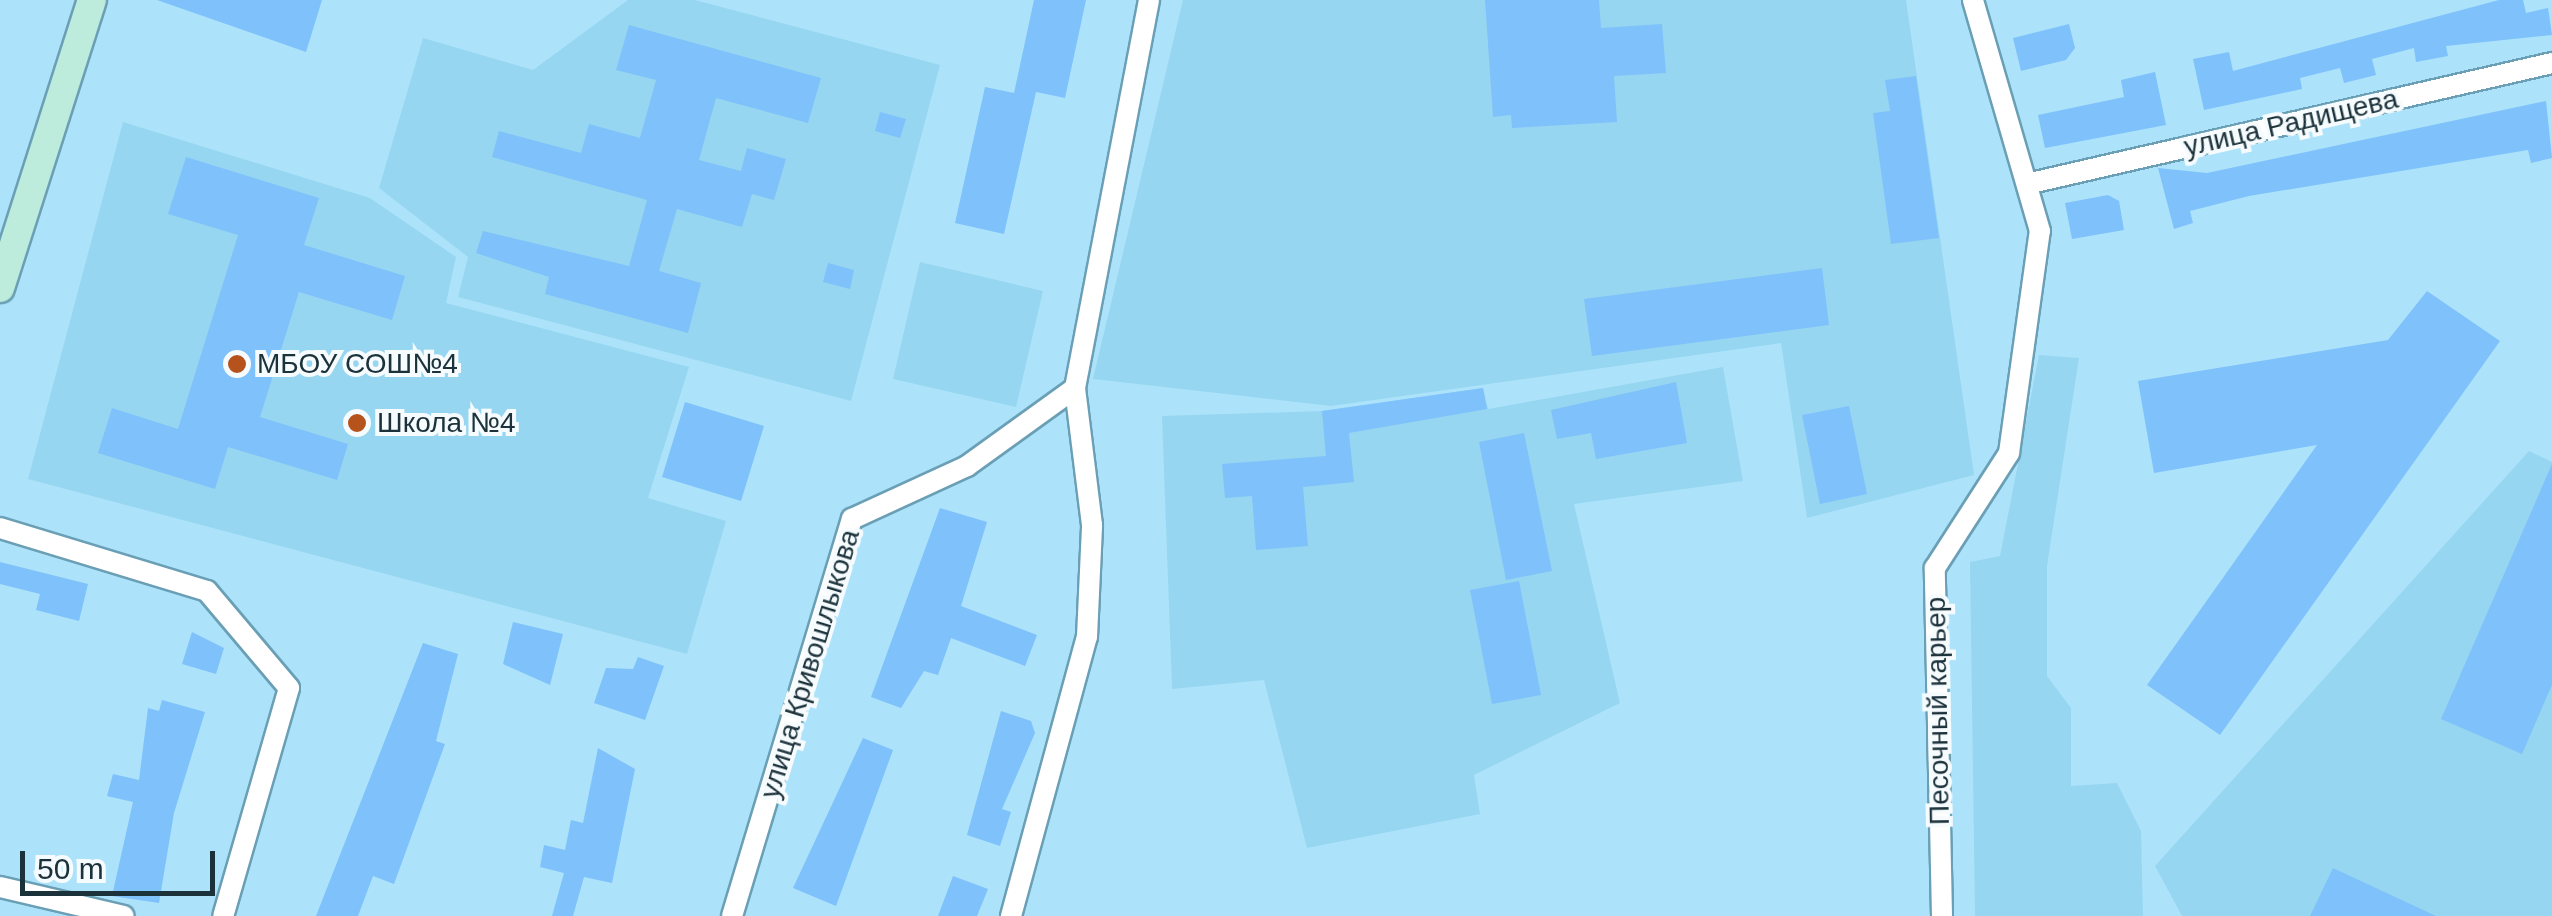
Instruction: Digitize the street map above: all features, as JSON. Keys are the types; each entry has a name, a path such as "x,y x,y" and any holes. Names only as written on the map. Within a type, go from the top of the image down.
{"main road":[{"path":"0,288 92,0"}],"street":[{"path":"1012,916 1087,637 1092,525 1075,388 1149,0"},
{"name":"Песочный карьер","path":"1942,916 1935,568 2009,453 2040,231 2031,183 1974,0"},
{"name":"улица Радищева","path":"2031,183 2552,63"},
{"name":"улица Кривошлыкова","path":"732,916 852,519 968,466 1075,388"},
{"path":"0,528 208,590 289,688 223,916"},
{"path":"0,887 124,916"}],"shaded area":[{"path":"628,0 695,0 940,65 851,401 458,297 468,257 379,188 423,38 533,70"},
{"path":"1183,0 1906,0 1974,475 1807,518 1781,343 1331,406 1093,379"},
{"name":"Школа №4","path":"123,122 370,198 456,257 446,303 689,367 648,498 726,521 687,654 28,479"},
{"path":"920,262 1043,291 1016,407 893,379"},
{"path":"2039,355 2079,358 2047,566 2047,676 2071,708 2071,786 2117,783 2141,831 2143,916 1975,916 1970,562 2000,556"},
{"path":"1723,367 1743,481 1574,504 1620,703 1474,775 1480,814 1307,848 1264,680 1172,689 1162,416 1322,411 1483,388 1488,409"},
{"path":"2529,451 2552,462 2552,916 2182,916 2155,866"}],"building":[{"path":"157,0 322,0 306,52"},
{"path":"1034,0 1086,0 1065,98 1036,92 1004,234 955,223 985,87 1014,93"},
{"path":"1485,0 1599,0 1601,28 1662,24 1666,73 1614,76 1617,122 1512,128 1511,115 1493,117"},
{"path":"2499,0 2523,0 2526,13 2548,8 2552,35 2446,46 2448,56 2416,62 2414,48 2372,59 2376,75 2344,83 2340,68 2300,78 2302,89 2204,110 2193,59 2229,52 2233,71"},
{"path":"2069,24 2075,48 2066,60 2021,71 2013,38"},
{"path":"629,25 821,78 808,123 716,98 699,160 741,171 747,148 786,159 774,200 752,194 742,227 677,209 659,271 701,283 688,333 545,294 549,277 476,253 483,231 629,266 647,200 492,157 499,131 581,153 589,124 640,138 656,80 616,70"},
{"path":"2155,72 2166,125 2045,148 2038,115 2124,97 2121,80"},
{"path":"1916,76 1939,238 1891,244 1873,113 1890,111 1885,80"},
{"path":"2546,101 2552,158 2531,163 2528,150 2249,196 2190,211 2193,223 2174,229 2158,168 2207,173"},
{"path":"880,112 906,119 900,138 875,131"},
{"name":"МБОУ СОШ№4","path":"186,157 319,198 304,245 405,276 392,320 299,292 260,417 348,444 337,480 228,447 215,489 98,453 112,408 178,429 238,235 168,214"},
{"path":"2108,195 2119,201 2124,230 2072,239 2065,203"},
{"path":"828,263 854,270 850,289 823,282"},
{"path":"1822,268 1829,325 1592,356 1584,299"},
{"path":"2427,291 2500,341 2220,735 2147,685 2317,445 2154,473 2138,381 2388,340"},
{"path":"1676,382 1687,443 1596,459 1591,433 1557,439 1551,410"},
{"path":"1483,388 1487,409 1349,433 1354,482 1303,487 1308,546 1256,550 1252,496 1225,498 1222,464 1326,456 1322,411"},
{"path":"685,402 764,426 741,501 662,477"},
{"path":"1849,406 1867,494 1820,504 1802,415"},
{"path":"1524,433 1552,571 1506,580 1479,442"},
{"path":"2552,464 2552,685 2522,754 2441,719"},
{"path":"940,508 987,522 961,606 1037,635 1025,666 951,638 938,675 924,671 901,708 871,697"},
{"path":"0,562 88,584 79,621 36,610 40,594 0,584"},
{"path":"1519,581 1541,695 1492,704 1470,590"},
{"path":"513,622 563,634 550,685 503,664"},
{"path":"192,632 224,648 216,674 182,664"},
{"path":"423,643 458,654 436,741 445,744 394,884 373,876 358,916 316,916"},
{"path":"638,657 664,666 645,720 594,703 606,668 633,669"},
{"path":"162,700 205,712 174,813 159,903 112,896 133,802 107,796 113,774 139,780 148,708 159,711"},
{"path":"1001,711 1031,721 1035,733 1002,809 1011,812 1000,846 967,835"},
{"path":"863,738 893,750 836,906 793,888"},
{"path":"598,748 635,769 612,883 584,877 573,916 552,916 564,873 540,867 544,845 565,850 571,820 583,823"},
{"path":"2333,868 2436,916 2310,916"},
{"path":"953,876 988,889 977,916 938,916"}],"place":[{"name":"МБОУ СОШ№4","path":"237,364"},
{"name":"Школа №4","path":"357,423"}]}
